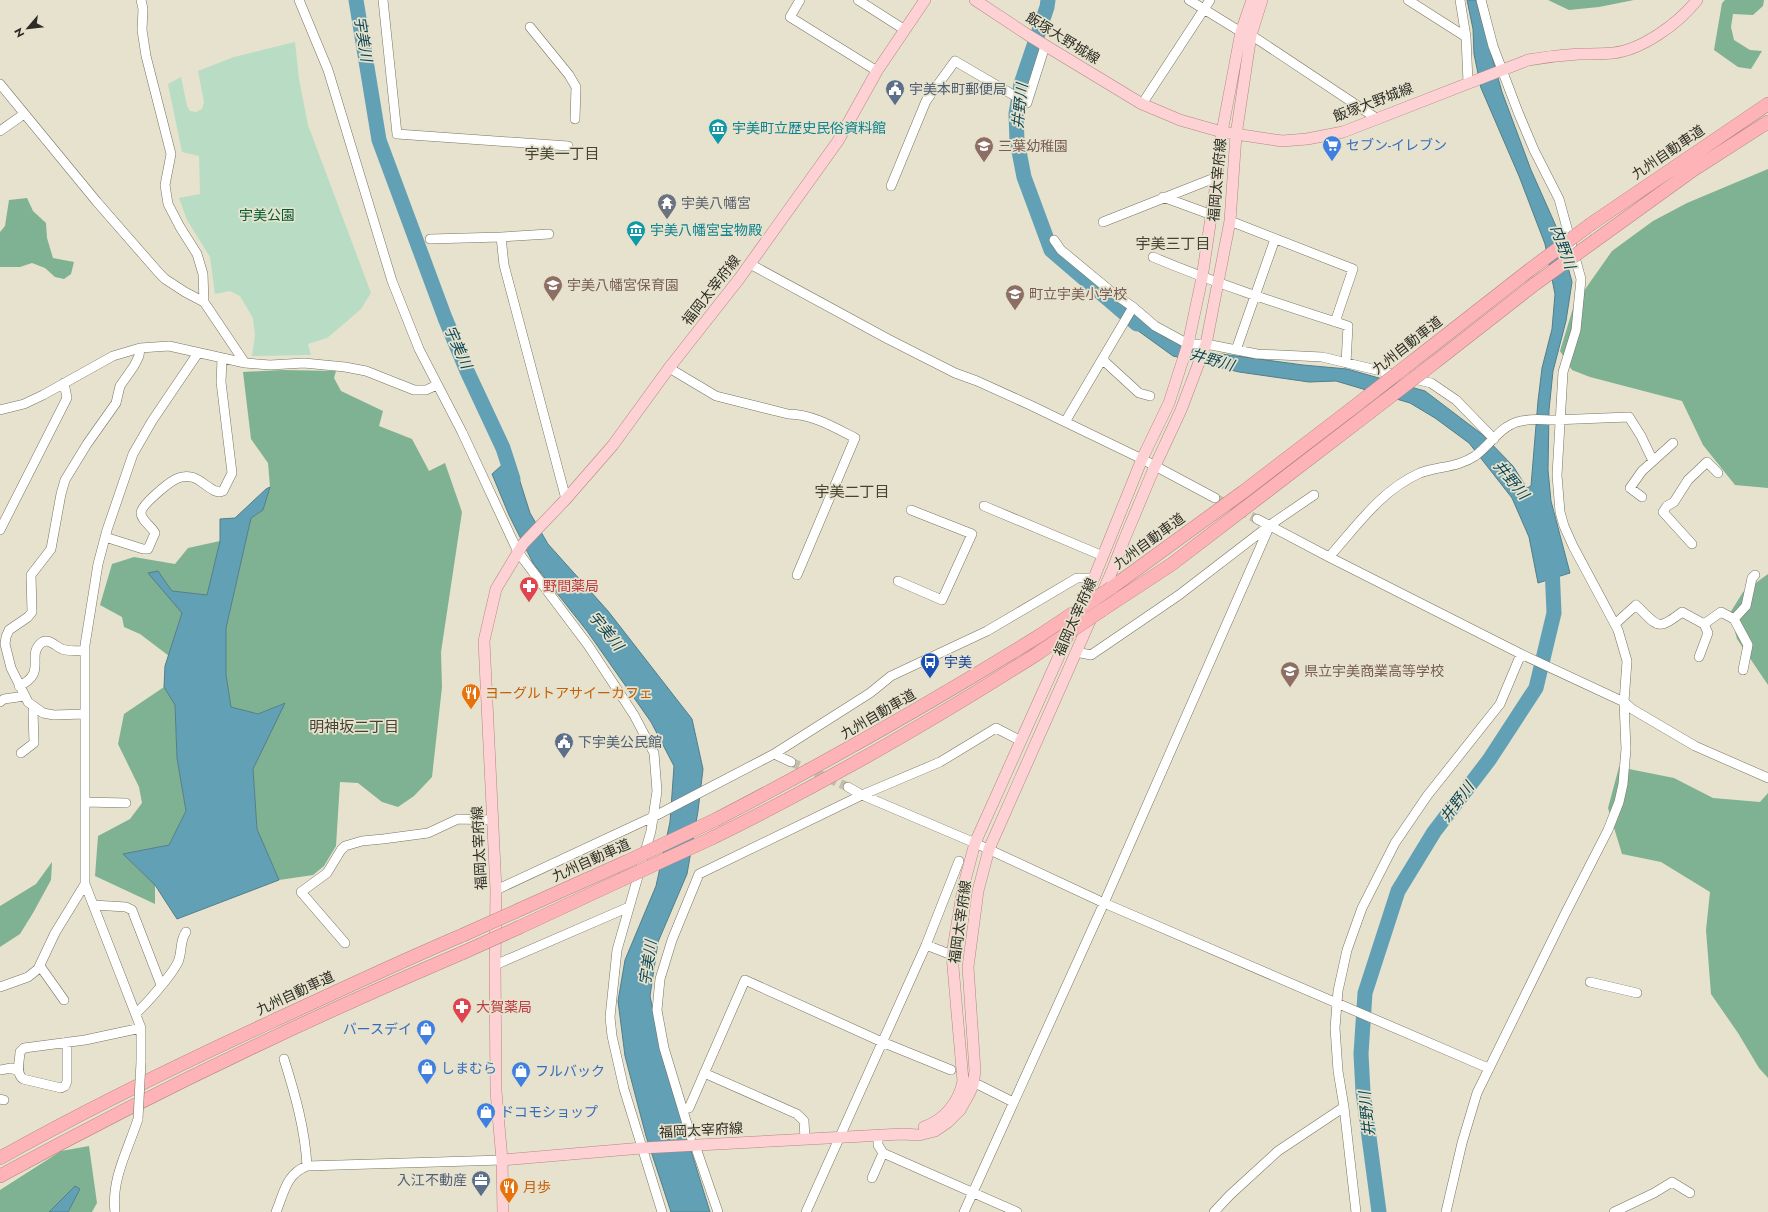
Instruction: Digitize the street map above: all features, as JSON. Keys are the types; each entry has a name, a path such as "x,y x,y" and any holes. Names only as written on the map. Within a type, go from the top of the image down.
{"highway":[{"name":"九州自動車道","path":"0,1158 114,1097 434,947 626,862 717,819 796,778 894,724 1039,636 1111,588 1243,492 1591,224 1768,104"},
{"name":"九州自動車道","path":"0,1176 120,1112 219,1063 520,927 712,838 901,738 1037,654 1178,560 1536,284 1693,170 1768,122"}],"main road":[{"name":"福岡太宰府線","path":"503,1212 502,1160 496,1091 496,890 484,641 496,589 520,548 613,445 669,368 750,264 838,141 877,71 925,0"},
{"name":"飯塚大野城線","path":"975,0 1028,35 1142,104 1180,120 1222,132 1282,140 1307,139 1343,132 1528,60 1549,56 1614,53 1627,50 1653,37 1674,23 1697,0"},
{"name":"福岡太宰府線","path":"902,1134 931,1124 954,1104 961,1090 963,1070 954,992 952,955 963,888 975,843 1094,578 1142,459 1169,403 1188,344 1202,278 1212,215 1222,132 1246,33 1252,0"},
{"name":"福岡太宰府線","path":"502,1160 642,1148 878,1135 919,1135 935,1131 948,1122 960,1110 973,1085 975,1071 968,967 978,891 989,849 1112,571 1155,466 1181,410 1206,344 1230,222 1236,135 1246,33 1262,0"}],"street":[{"path":"141,0 143,9 142,30 146,56 171,154 165,185 168,204 197,254 203,274 204,302"},
{"path":"299,0 328,70 392,281 419,349 520,548 592,650 634,715 654,753 657,791 655,816 617,950 610,1017 612,1036 624,1089 662,1212"},
{"path":"382,0 393,87 397,134 568,146"},
{"path":"800,0 790,17 877,71"},
{"path":"858,0 904,30"},
{"path":"1189,0 1246,33 1376,118"},
{"path":"1142,104 1210,0"},
{"path":"1408,0 1466,37"},
{"path":"1460,0 1466,37 1469,82"},
{"path":"1446,1212 1471,1111 1488,1068 1608,830 1619,802 1624,777 1626,749 1624,702 1626,661 1615,624 1564,526 1560,512 1557,475 1557,420 1563,372 1576,330 1581,279 1559,199 1497,71 1493,46 1481,0"},
{"path":"530,27 569,75 576,87 575,120"},
{"path":"891,186 926,101 955,61 1027,103 1043,44"},
{"path":"0,84 97,202 159,273 178,287 204,302 246,363"},
{"path":"0,131 24,114"},
{"path":"1103,222 1217,177"},
{"path":"1164,197 1212,215"},
{"path":"1230,222 1352,269 1335,322"},
{"path":"430,239 549,234"},
{"path":"501,237 504,264 566,498"},
{"path":"1236,350 1275,239"},
{"path":"1054,240 1061,250 1132,309 1155,326 1188,344 1206,344 1236,350 1283,356 1322,357 1431,383 1456,400 1494,439"},
{"path":"1154,257 1202,278 1219,282 1256,296 1348,326 1346,363"},
{"path":"750,264 888,339 955,373 977,381 1142,459 1215,498"},
{"path":"1065,422 1132,309"},
{"path":"0,410 24,404 43,396 113,356 140,348 169,346 222,359 246,363 270,365 304,363 345,367 366,371 414,390 426,390 437,385"},
{"path":"84,714 54,715 43,713 28,702 11,668 5,644 6,637 9,630 28,617 32,612 31,575 51,549 65,480 87,444 116,403 120,386 134,366 139,356 140,348"},
{"path":"115,1212 113,1200 116,1180 138,1119 141,1028 85,884 84,651 98,564 111,515 133,454 152,421 198,352"},
{"path":"105,537 143,549 148,549 155,533 142,517 142,507 175,480 182,477 197,478 215,491 221,493 223,491 232,473 221,382 222,359"},
{"path":"1103,360 1139,393 1150,396"},
{"path":"669,368 716,396 788,414 799,414 818,420 855,438 797,575"},
{"path":"0,530 67,398 64,383"},
{"path":"1329,557 1374,506 1394,487 1421,473 1454,466 1475,456 1506,428 1516,422 1530,419 1557,420 1629,417 1641,436 1653,461"},
{"path":"1642,497 1630,488 1642,471 1673,443"},
{"path":"1692,544 1663,512 1667,506 1674,502 1688,480 1707,462 1718,473"},
{"path":"1076,652 1091,655 1179,595 1270,525 1314,495"},
{"path":"984,506 1103,556"},
{"path":"898,581 942,600 972,534 911,510"},
{"path":"1257,519 1523,655 1624,702 1632,709 1695,746 1768,778"},
{"path":"964,1212 1104,903 1270,525"},
{"path":"1734,619 1746,606 1752,578 1755,575"},
{"path":"496,890 708,790 774,754 870,693 890,676 987,631 1077,578 1094,578"},
{"path":"1615,624 1636,605 1655,623 1661,625 1667,624 1682,612 1704,624 1708,633 1699,657"},
{"path":"1704,624 1721,612 1734,619 1748,645 1743,670"},
{"path":"19,686 34,675 39,644 43,642 53,643 63,650 84,651"},
{"path":"1356,1212 1344,1107 1338,1071 1336,1028 1347,950 1362,908 1395,843 1427,796 1500,704 1523,655"},
{"path":"0,702 4,699 25,696"},
{"path":"21,753 34,743 33,711 35,707"},
{"path":"718,1212 664,1048 657,1010 660,979 672,940 699,874 862,795 940,762 996,728 1021,741"},
{"path":"774,754 791,762"},
{"path":"848,787 862,795 989,849 1104,903 1488,1068"},
{"path":"85,802 126,803"},
{"path":"345,943 301,892 327,873 340,850 362,840 382,840 428,833 458,819 492,820"},
{"path":"806,1212 926,945 960,861"},
{"path":"0,988 28,977 40,966 55,933 85,884"},
{"path":"93,905 126,906 132,910 161,985"},
{"path":"495,965 630,907"},
{"path":"136,1013 146,1006 179,960 182,936 186,932"},
{"path":"926,945 952,955"},
{"path":"40,966 64,1000"},
{"path":"689,1108 745,980 882,1042 952,1070"},
{"path":"1590,982 1637,993"},
{"path":"67,1042 67,1081 65,1086 61,1088 20,1077 18,1071 20,1052 24,1048 67,1042 141,1028"},
{"path":"284,1060 294,1090 304,1135 307,1166"},
{"path":"0,1070 11,1068 18,1071"},
{"path":"704,1073 798,1114 804,1121 804,1139"},
{"path":"980,1085 1013,1102"},
{"path":"1214,1212 1230,1195 1278,1151 1344,1107"},
{"path":"878,1135 878,1145 883,1153 1017,1212"},
{"path":"872,1178 883,1153"},
{"path":"276,1212 285,1186 298,1169 307,1166 502,1160"},
{"path":"1614,1212 1654,1193 1672,1182 1690,1192"}],"green space":[{"path":"1548,0 1634,0 1599,7 1569,10"},
{"path":"1725,0 1764,0 1763,6 1753,15 1733,14 1731,27 1734,40 1750,50 1762,51 1751,69 1738,67 1714,50 1722,3"},
{"name":"宇美公園","path":"295,42 299,79 308,125 371,293 361,309 327,338 308,344 311,355 252,356 255,335 253,318 240,296 230,291 215,294 210,257 187,220 179,198 200,194 199,156 182,152 168,84 181,77 187,106 190,111 196,112 202,109 204,102 198,71 234,57"},
{"path":"1768,169 1768,488 1735,485 1703,445 1682,401 1590,377 1572,370 1560,351 1574,305 1612,251 1653,221 1687,203"},
{"path":"27,198 33,211 46,223 47,238 53,258 74,262 71,274 64,279 55,277 45,268 32,263 20,267 0,267 0,232 5,226 9,200"},
{"path":"282,370 336,371 334,378 341,391 383,411 379,426 412,439 429,471 445,463 462,512 441,652 442,687 432,777 414,796 398,807 382,802 358,783 340,782 336,846 324,866 313,875 279,880 257,829 253,769 284,703 258,714 231,707 226,675 226,628 251,518 263,510 270,487 268,463 251,439 243,372"},
{"path":"220,541 207,595 172,591 158,571 182,613 169,656 140,634 124,627 122,617 100,605 112,564 134,557 175,564 188,548"},
{"path":"1768,574 1768,685 1737,639 1730,613 1743,592"},
{"path":"164,687 175,705 177,758 186,811 169,845 123,854 155,885 155,904 95,876 98,836 130,819 142,803 139,787 118,744 124,714"},
{"path":"1619,767 1674,778 1713,798 1760,802 1768,793 1768,1078 1759,1068 1738,1033 1711,994 1706,930 1710,892 1661,862 1622,854 1608,808"},
{"path":"52,862 51,880 33,913 20,934 0,947 0,906 36,884"},
{"path":"89,1146 97,1203 92,1212 68,1212 80,1189 49,1212 0,1212 0,1190 61,1151"}],"water":[{"path":"1467,0 1476,0 1502,92 1531,170 1559,233 1572,282 1566,321 1553,371 1549,410 1548,470 1551,501 1570,573 1538,583 1529,537 1512,498 1469,443 1435,418 1410,403 1336,381 1309,382 1239,372 1173,356 1119,317 1123,304 1163,336 1178,343 1214,353 1303,365 1347,369 1425,391 1483,435 1513,466 1527,488 1531,486 1542,368 1552,329 1555,294 1545,244 1519,176 1481,88 1474,54 1473,29"},
{"path":"512,456 530,513 548,544 608,611 692,719 703,769 698,811 687,874 658,942 650,996 663,1060 710,1212 671,1212 646,1136 625,1056 618,1001 625,960 656,886 670,822 674,766 651,722 587,631 533,563 509,515 492,474"},
{"path":"270,487 263,510 251,518 226,628 226,675 231,707 258,714 285,703 253,769 257,829 279,880 177,919 155,885 123,854 169,845 186,811 177,758 175,705 164,687 165,666 182,613 148,573 158,571 172,591 207,595 220,541 220,519 235,518"},
{"path":"75,1186 80,1189 68,1212 49,1212"}],"waterway":[{"name":"宇美川","path":"356,0 379,140 445,318 467,371 503,448 513,479"},
{"name":"井野川","path":"1048,0 1021,84 1016,114 1017,141 1024,177 1051,250 1137,324"},
{"name":"井野川","path":"1379,1212 1363,1092 1361,1054 1365,993 1398,891 1434,832 1489,760 1536,688 1554,613 1552,566 1550,559"}],"tunnel":[{"path":"1215,498 1257,519"},
{"path":"791,762 848,787"}],"place":[{"name":"宇美本町郵便局","path":"895,106"},
{"name":"宇美町立歴史民俗資料館","path":"718,145"},
{"name":"セブン-イレブン","path":"1332,162"},
{"name":"三葉幼稚園","path":"984,163"},
{"name":"宇美八幡宮","path":"667,220"},
{"name":"宇美八幡宮宝物殿","path":"636,247"},
{"name":"宇美八幡宮保育園","path":"553,302"},
{"name":"町立宇美小学校","path":"1015,311"},
{"name":"野間薬局","path":"529,603"},
{"name":"宇美","path":"930,679"},
{"name":"県立宇美商業高等学校","path":"1290,688"},
{"name":"ヨーグルトアサイーカフェ","path":"471,710"},
{"name":"下宇美公民館","path":"564,759"},
{"name":"大賀薬局","path":"462,1024"},
{"name":"バースデイ","path":"426,1046"},
{"name":"しまむら","path":"427,1085"},
{"name":"フルバック","path":"521,1088"},
{"name":"ドコモショップ","path":"486,1129"},
{"name":"入江不動産","path":"481,1197"},
{"name":"月歩","path":"509,1204"}],"district":[{"name":"宇美一丁目","path":"562,154"},
{"name":"宇美三丁目","path":"1173,244"},
{"name":"宇美二丁目","path":"852,492"},
{"name":"明神坂二丁目","path":"354,727"}],"water label":[{"name":"内野川","path":"1563,247"}]}
